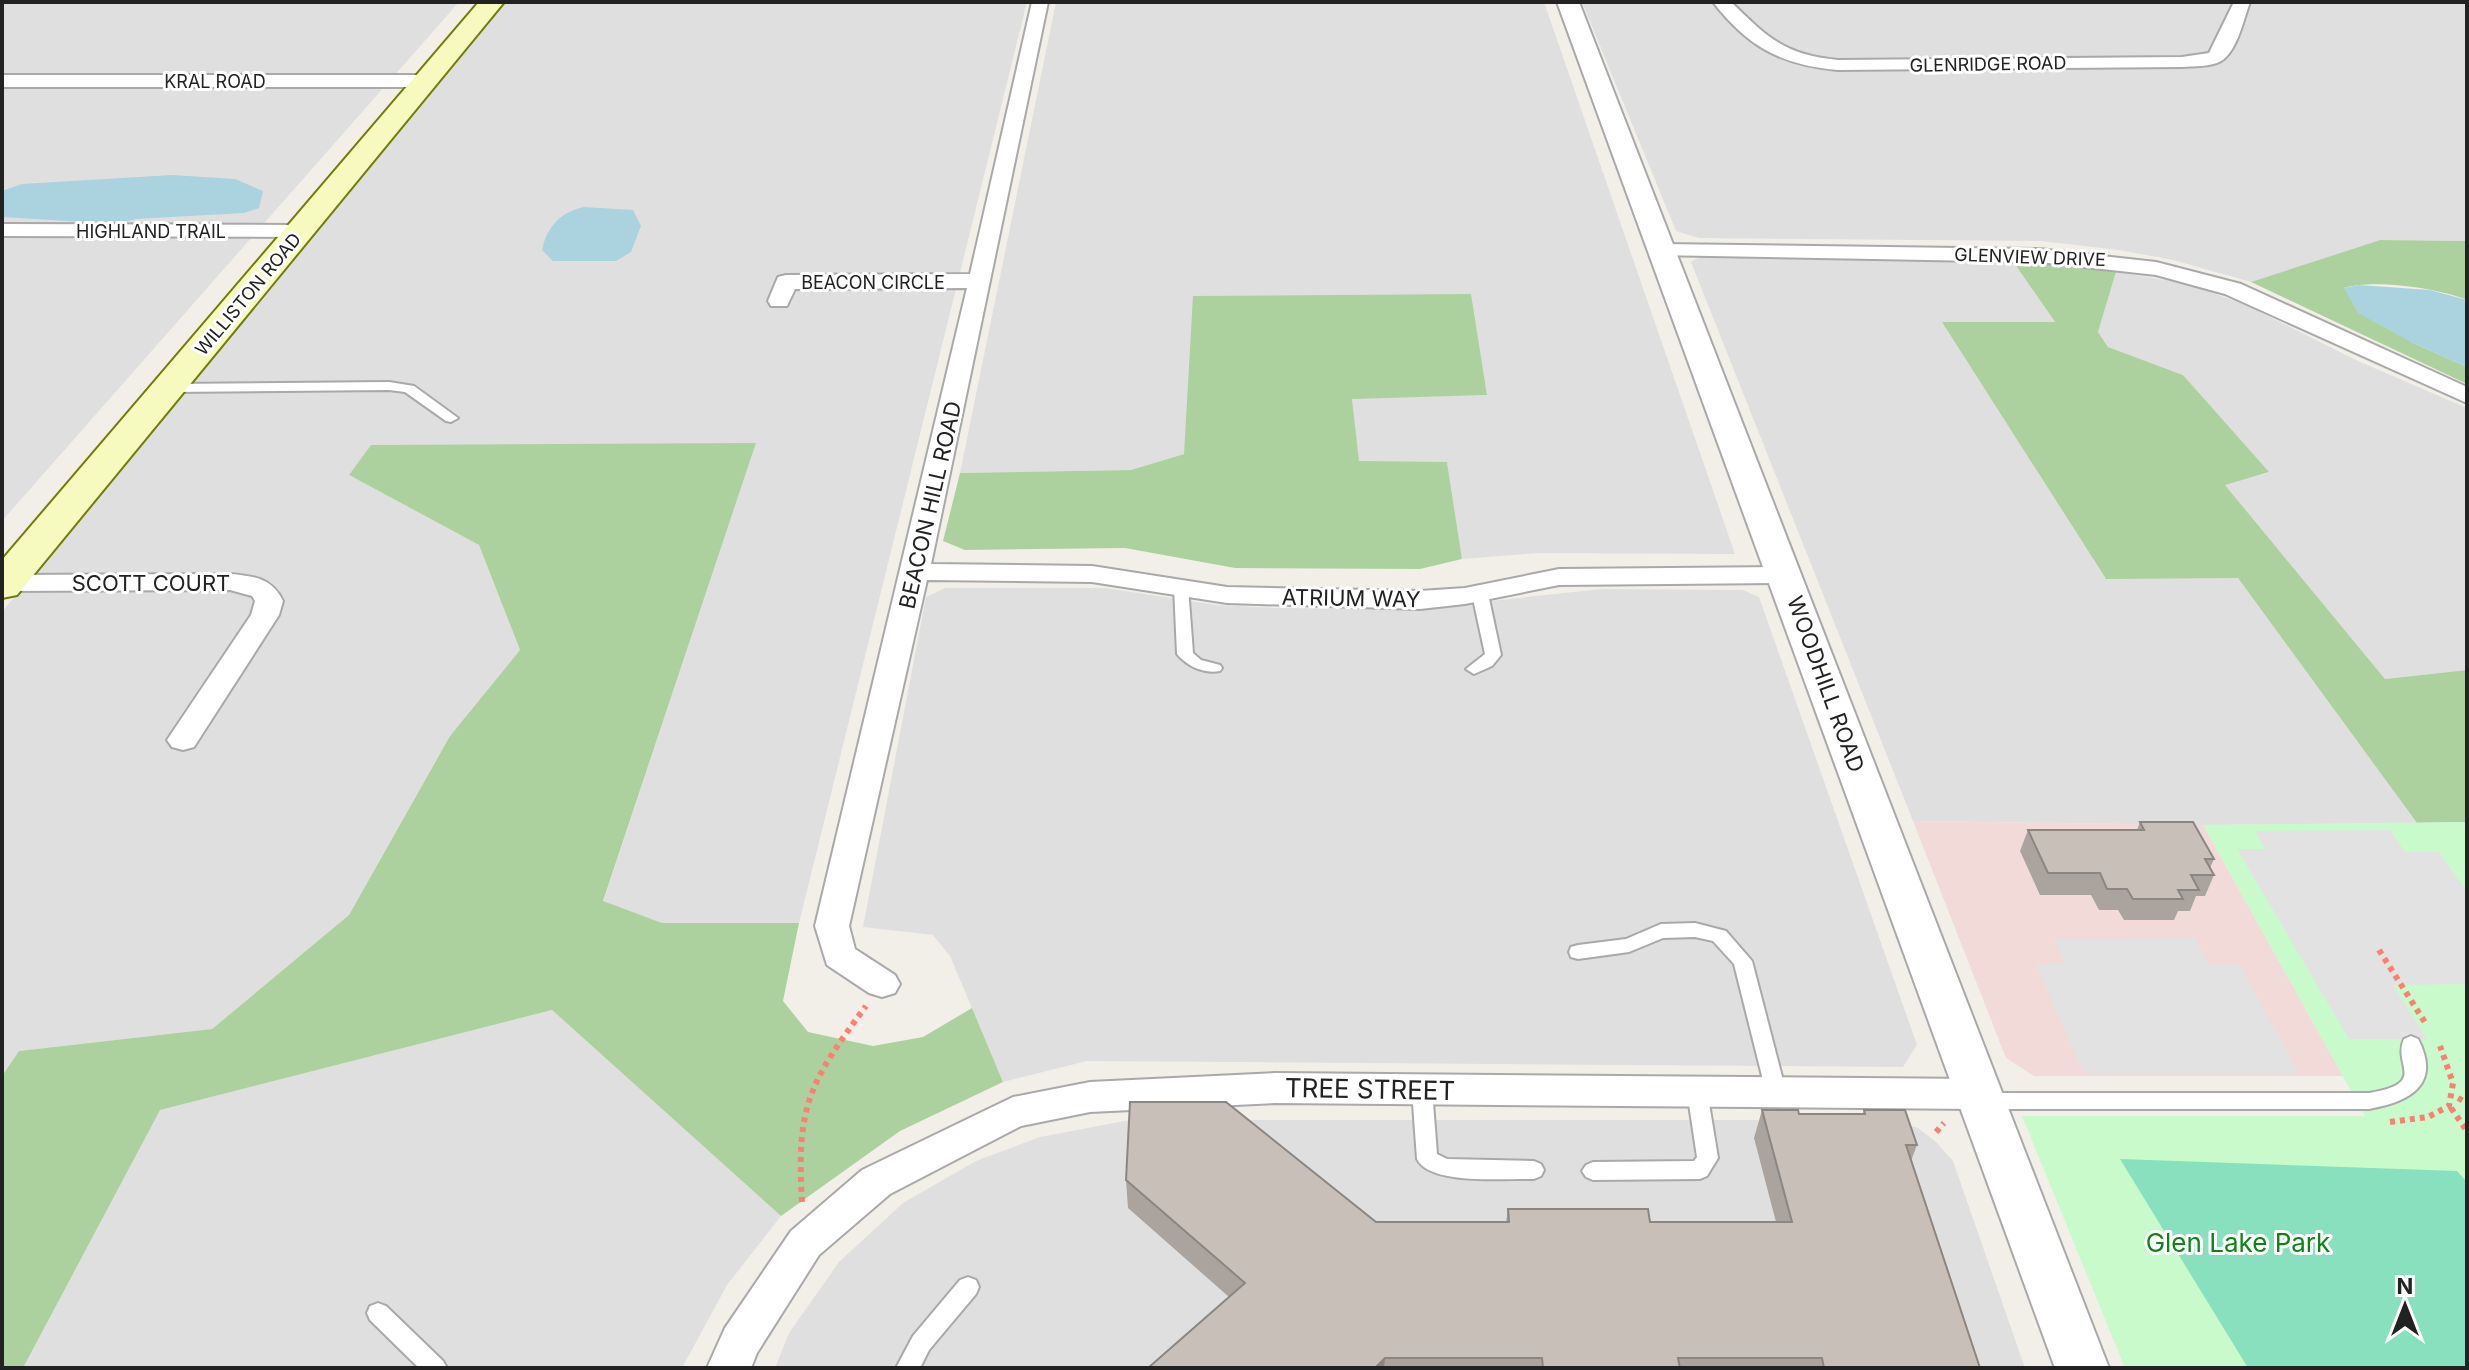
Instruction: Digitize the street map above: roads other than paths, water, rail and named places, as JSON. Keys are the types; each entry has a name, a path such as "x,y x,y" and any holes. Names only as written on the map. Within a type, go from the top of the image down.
{"main road":[{"name":"WILLISTON ROAD","path":"3,584 492,2"}],"street":[{"name":"BEACON HILL ROAD","path":"882,984 839,956 832,926 916,572 1040,2"},
{"name":"WOODHILL ROAD","path":"1568,2 1786,575 1977,1098 2082,1368"},
{"name":"GLENRIDGE ROAD","path":"1721,2 1774,52 1788,59 1838,65 2198,61 2214,58 2221,52 2242,2"},
{"name":"KRAL ROAD","path":"2,81 428,81"},
{"name":"HIGHLAND TRAIL","path":"2,230 301,231"},
{"name":"GLENVIEW DRIVE","path":"1663,250 2022,254 2085,256 2136,263 2195,276 2233,289 2467,396"},
{"name":"BEACON CIRCLE","path":"779,301 786,282 979,281"},
{"name":"ATRIUM WAY","path":"916,572 1092,574 1227,595 1420,600 1480,594 1559,577 1786,575"},
{"name":"SCOTT COURT","path":"3,584 230,582 250,584 264,591 269,601 265,615 183,740"},
{"name":"TREE STREET","path":"729,1368 740,1342 805,1243 876,1182 1013,1112 1090,1097 1275,1088 1776,1092 1977,1098"}],"lane":[{"path":"170,388 389,386 409,389 451,418"},
{"path":"1181,587 1185,654 1195,663 1214,668"},
{"path":"1474,669 1486,663 1493,655 1494,647 1480,594"},
{"path":"1578,952 1629,945 1661,931 1695,930 1719,936 1743,961 1776,1092"},
{"path":"1977,1098 2369,1101 2393,1097 2410,1086 2416,1069 2411,1044"},
{"path":"1422,1090 1427,1159 1444,1168 1534,1170"},
{"path":"1593,1171 1700,1170 1708,1158 1697,1091"},
{"path":"908,1368 921,1343 968,1287"},
{"path":"378,1313 435,1368"}],"water":[{"path":"172,175 235,179 263,191 259,208 244,213 136,219 116,224 2,217 2,191 22,184"},
{"path":"584,207 633,210 641,226 631,252 616,261 553,261 542,250 551,227 568,212"},
{"path":"2359,285 2430,290 2467,300 2467,367 2411,342 2358,313 2344,288"}],"park label":[{"name":"Glen Lake Park","path":"2238,1242"}]}
